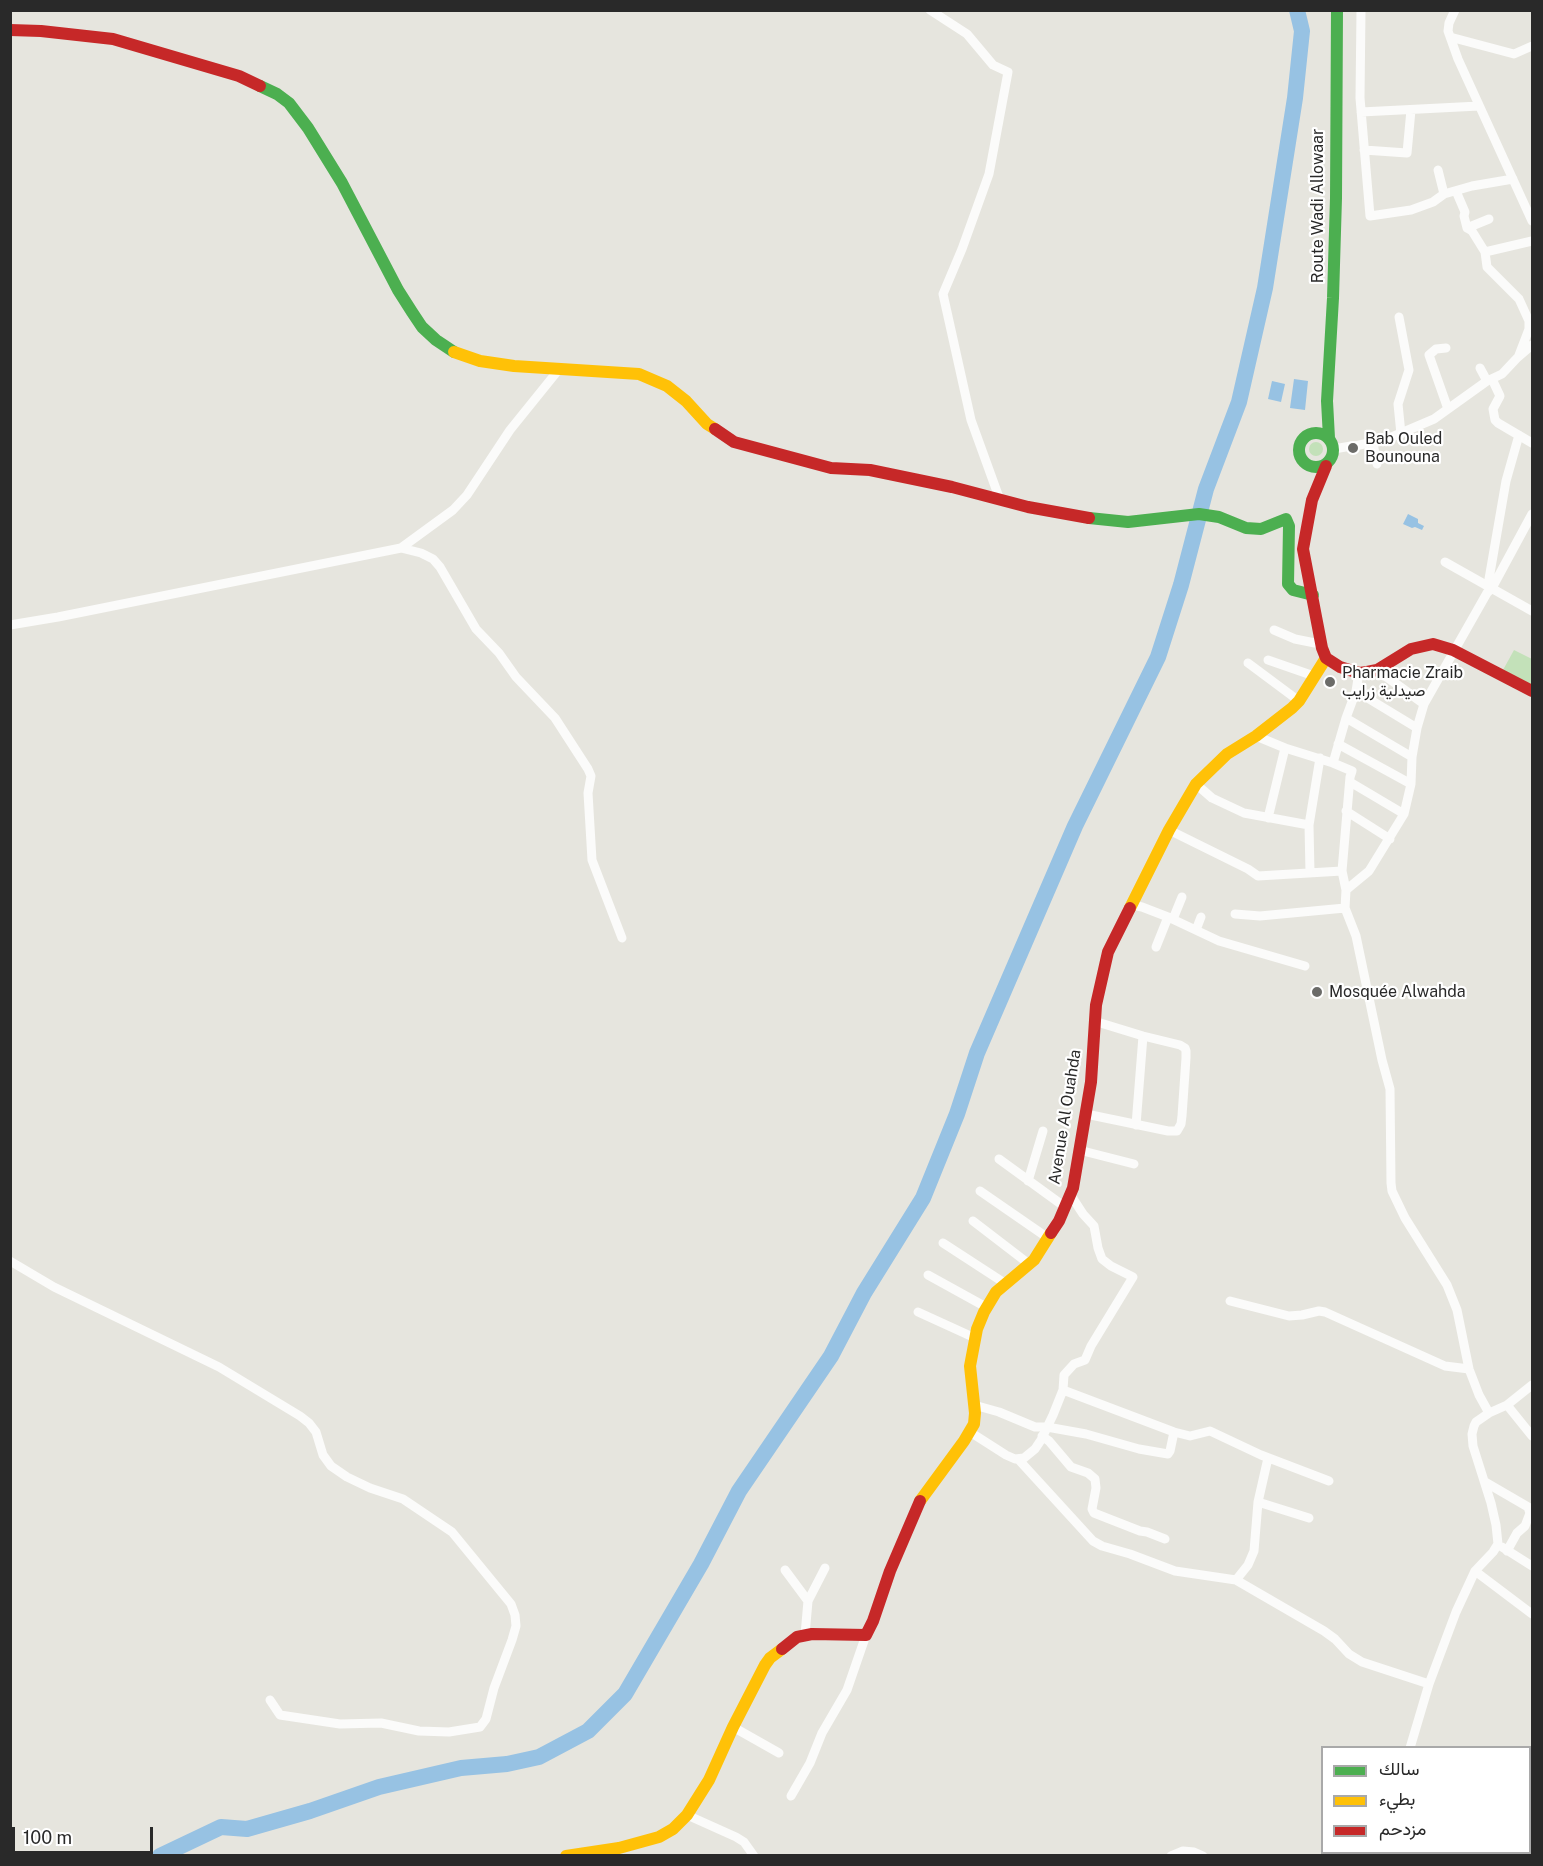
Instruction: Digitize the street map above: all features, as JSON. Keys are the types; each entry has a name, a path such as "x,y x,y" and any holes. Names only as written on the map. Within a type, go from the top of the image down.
{"street":[{"path":"930,10 967,34 993,65 1008,72 988,174 962,249 943,294 971,420 1000,500"},
{"name":"Route Wadi Allowaar","path":"1331,443 1327,402 1334,298 1337,10"},
{"path":"1361,10 1360,112 1370,216 1411,210 1433,202 1444,194 1472,186 1513,179"},
{"path":"1455,10 1449,23 1450,37 1479,106 1533,221"},
{"path":"10,30 113,39 239,75 277,94 289,103 308,128 342,183 398,290 422,327 436,340 458,354 480,361 514,366 639,374 667,386 687,401 706,424 734,441 748,447 831,468 870,470 952,487 1028,507 1128,522 1199,514 1220,517 1246,528 1261,529 1286,519 1289,526 1288,584 1293,590 1313,595"},
{"path":"1450,37 1514,54 1533,46"},
{"path":"1360,112 1479,106"},
{"path":"1364,150 1407,153 1411,110"},
{"path":"1438,170 1444,194"},
{"path":"1456,191 1465,212 1467,228 1472,231 1485,252 1487,267 1519,299 1529,321 1529,329 1518,357"},
{"path":"1467,228 1489,219"},
{"path":"1485,252 1533,241"},
{"path":"1399,317 1409,370 1398,404 1401,434"},
{"path":"1429,340 1432,350 1429,355 1430,363 1448,409"},
{"path":"1331,443 1353,446 1373,443 1401,434 1434,419 1489,380 1502,374 1533,345"},
{"path":"1432,350 1446,348"},
{"path":"10,625 401,548 453,510 467,495 510,430 560,368"},
{"path":"1480,368 1500,396 1493,410 1496,420 1533,443"},
{"name":"Route Wadi Allowaar","path":"1314,433 1327,402"},
{"path":"1312,500 1310,477 1300,456 1299,446 1305,437 1314,433 1325,435 1331,443 1332,459 1326,466 1312,500 1303,549 1326,658 1340,667 1359,673 1377,670 1411,649 1433,644 1453,650 1533,691"},
{"path":"1492,588 1489,579 1506,481 1519,435"},
{"path":"1373,443 1377,464"},
{"path":"1306,465 1315,468 1326,466"},
{"path":"1346,890 1369,870 1404,814 1411,784 1416,728 1424,704 1533,514"},
{"path":"401,548 421,553 433,559 440,567 476,630 500,654 516,677 555,718 588,769 591,776 588,794 592,860 622,938"},
{"path":"1445,562 1533,611"},
{"path":"1274,630 1295,639 1315,643 1321,641"},
{"name":"Avenue Al Ouahda","path":"866,1635 920,1500 974,1424 970,1366 975,1338 986,1307 996,1292 1029,1264 1048,1238 1070,1194 1086,1114 1091,1082 1094,1021 1108,952 1169,830 1196,784 1227,754 1256,736 1299,701 1326,658"},
{"path":"1268,660 1314,676"},
{"path":"1248,663 1299,701"},
{"path":"1377,670 1424,704"},
{"path":"1333,763 1356,691 1359,673"},
{"path":"1356,691 1416,728"},
{"path":"1346,718 1412,757"},
{"path":"1256,736 1352,771 1346,811 1342,871 1346,890 1345,908 1356,936 1390,1089 1392,1191 1401,1211 1448,1285 1457,1310 1469,1369 1489,1413"},
{"path":"1338,744 1411,784"},
{"path":"1268,818 1285,748"},
{"path":"1310,873 1308,825 1320,758"},
{"path":"1350,782 1404,814"},
{"path":"1196,784 1212,798 1244,813 1308,825"},
{"path":"1346,811 1390,839"},
{"path":"1169,830 1258,876 1342,871"},
{"path":"1156,947 1182,897"},
{"path":"1132,905 1170,918 1219,941 1305,966"},
{"path":"1235,914 1260,916 1345,908"},
{"path":"1196,930 1201,917"},
{"path":"1086,1114 1168,1131 1177,1131 1181,1124 1186,1051 1180,1045 1094,1021"},
{"path":"1136,1125 1143,1036"},
{"path":"1028,1181 1043,1131"},
{"path":"1079,1150 1134,1164"},
{"path":"999,1159 1065,1207"},
{"path":"980,1191 1048,1238"},
{"path":"970,1432 1006,1455 1018,1459 1024,1458 1035,1449 1063,1390 1064,1375 1074,1364 1085,1360 1091,1346 1133,1277 1110,1266 1102,1259 1094,1226 1070,1194"},
{"path":"973,1221 1029,1264"},
{"path":"944,1243 1006,1284"},
{"path":"10,1261 54,1287 219,1367 300,1416 316,1432 323,1455 331,1466 370,1488 403,1499 452,1532 511,1604 516,1626 494,1688 486,1719 480,1727 449,1732 420,1731 381,1723 340,1724 280,1715 270,1700"},
{"path":"928,1275 986,1307"},
{"path":"1230,1301 1289,1316 1325,1312 1445,1366 1469,1369"},
{"path":"918,1312 975,1338"},
{"path":"1411,1746 1429,1684 1456,1612 1475,1571 1498,1544 1496,1525 1472,1434 1476,1422 1531,1389"},
{"path":"1063,1390 1174,1432 1193,1436 1210,1431 1268,1458 1329,1481"},
{"path":"974,1405 999,1412 1045,1432 1100,1437 1139,1449 1168,1454 1174,1432"},
{"path":"1507,1405 1533,1436"},
{"path":"1045,1432 1049,1441 1071,1467 1095,1479 1096,1488 1092,1509 1094,1512 1166,1539"},
{"path":"1236,1580 1248,1565 1254,1551 1258,1502 1268,1458"},
{"path":"1018,1459 1093,1541 1102,1546 1175,1571 1236,1580 1324,1631 1349,1654 1362,1662 1429,1684"},
{"path":"1485,1482 1524,1504 1531,1512 1525,1526 1517,1533 1507,1551"},
{"path":"1524,1504 1533,1498"},
{"path":"1258,1502 1309,1518"},
{"path":"1498,1544 1533,1566"},
{"path":"805,1635 808,1601 825,1568"},
{"path":"785,1570 808,1601"},
{"path":"1475,1571 1533,1614"},
{"path":"566,1856 619,1848 650,1840 673,1829 687,1815 709,1780 765,1665 776,1653 797,1637 805,1635 866,1635 842,1702 822,1733 810,1763 791,1796"},
{"path":"733,1727 778,1753"},
{"path":"687,1815 736,1837 744,1842 754,1856"},
{"path":"1171,1856 1183,1851 1203,1856"}],"green space":[{"path":"1316,442 1321,444 1323,449 1321,454 1316,456 1311,454 1309,449 1311,444"},
{"path":"1514,650 1532,659 1532,685 1503,670"}],"water":[{"path":"1294,379 1308,381 1305,410 1290,408"},
{"path":"1272,381 1285,384 1281,402 1268,399"},
{"path":"1408,514 1418,519 1418,523 1424,526 1422,530 1403,524"}],"waterway":[{"path":"160,1856 221,1827 247,1829 310,1811 379,1787 461,1768 507,1764 539,1757 588,1731 625,1694 701,1564 739,1491 831,1356 864,1293 923,1198 957,1114 977,1053 1075,826 1158,657 1181,585 1206,489 1239,402 1265,288 1295,98 1302,31 1297,10"}],"traffic: fast":[{"path":"1329,438 1327,401 1336,198 1337,10"},
{"path":"260,86 289,103 308,128 342,183 398,290 412,312 422,327 454,352"},
{"path":"1316,433 1328,438 1333,450 1328,462 1316,467 1304,462 1299,450 1304,438 1316,433"},
{"path":"1089,518 1128,522 1199,514 1219,517 1246,528 1261,529 1286,519 1289,526 1288,584 1293,590 1313,595"}],"traffic: slow":[{"path":"454,352 480,361 514,366 639,374 667,386 715,429"},
{"path":"1130,908 1169,830 1196,784 1227,754 1256,736 1292,708 1299,701 1326,658"},
{"path":"920,1501 974,1424 970,1366 977,1329 984,1312 996,1292 1034,1260 1051,1233"},
{"path":"566,1856 619,1848 659,1837 673,1829 687,1815 709,1780 765,1665 782,1649"}],"traffic: jam":[{"path":"10,30 113,39 239,76 260,86"},
{"path":"715,429 734,442 831,468 870,470 952,487 1028,507 1089,518"},
{"path":"1326,466 1312,500 1303,549 1322,648 1326,658 1340,667 1359,673 1367,672 1377,670 1411,649 1433,644 1453,650 1532,691"},
{"path":"1051,1233 1059,1221 1073,1188 1091,1082 1096,1005 1108,952 1130,908"},
{"path":"782,1649 797,1637 812,1634 866,1635 920,1501"}],"place":[{"name":"Bab Ouled Bounouna","path":"1353,448"},
{"name":"Pharmacie Zraib صيدلية زرايب","path":"1330,682"},
{"name":"Mosquée Alwahda","path":"1317,992"}]}
